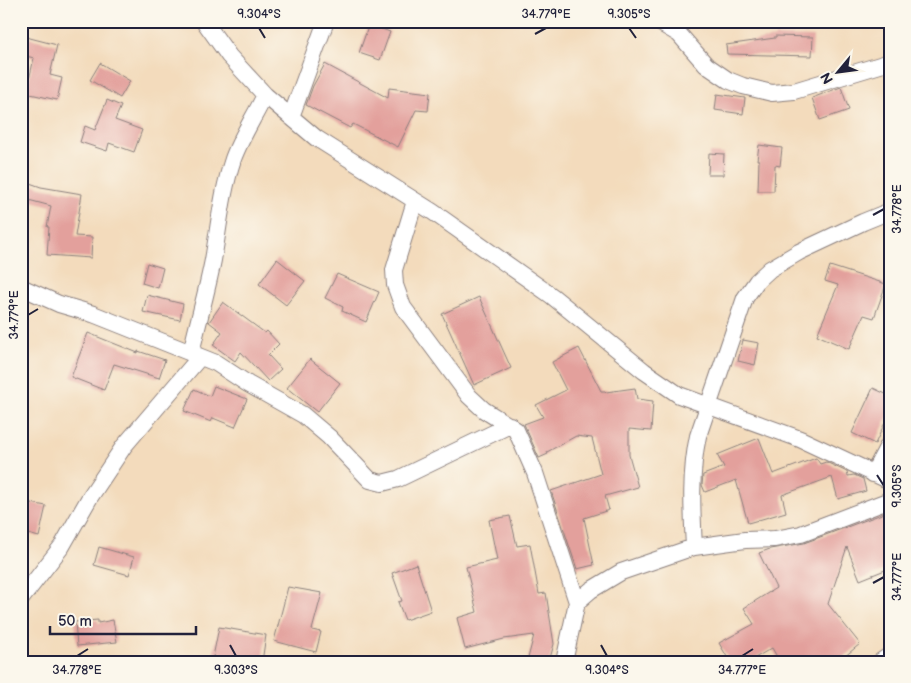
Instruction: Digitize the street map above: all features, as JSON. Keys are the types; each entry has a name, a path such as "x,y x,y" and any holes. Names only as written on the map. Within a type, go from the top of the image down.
{"street":[{"path":"204,21 229,56 266,95 316,138 415,200 552,296 658,381 679,395 800,439 890,482"},
{"path":"291,117 326,21"},
{"path":"657,21 679,34 706,65 728,80 743,86 772,93 794,91 890,62"},
{"path":"21,599 62,546 90,497 124,446 195,355 219,217 232,161 239,144 266,95"},
{"path":"415,200 394,270 395,286 403,307 469,396 484,410 516,430 535,473 576,602 564,662"},
{"path":"694,547 692,510 693,459 698,436 745,298 757,281 770,269 799,252 890,211"},
{"path":"21,287 59,304 93,314 216,363 248,384 303,415 329,437 362,473 370,480 376,482 382,483 398,479 468,444 510,426"},
{"path":"873,474 890,442"},
{"path":"576,602 591,590 621,572 694,547 801,534 890,500"},
{"path":"880,662 890,655"}],"building":[{"path":"369,24 390,32 380,60 359,53"},
{"path":"775,36 813,37 812,56 727,54 726,45 775,38"},
{"path":"26,37 57,45 50,75 62,78 57,100 26,93 34,58 22,55"},
{"path":"100,63 130,81 120,98 90,80"},
{"path":"325,64 388,98 389,88 430,93 428,111 416,110 398,147 353,124 350,128 306,105 313,86"},
{"path":"841,87 849,110 820,120 812,98"},
{"path":"717,94 745,98 743,114 715,110"},
{"path":"107,100 121,106 115,120 142,130 134,152 109,143 107,151 80,142 85,126 95,130"},
{"path":"759,145 782,148 780,166 775,165 774,191 758,191 759,160 757,160"},
{"path":"709,153 724,154 723,175 708,175"},
{"path":"21,180 41,187 82,194 75,236 92,237 91,258 47,255 49,227 47,227 51,206 21,198"},
{"path":"277,259 305,281 286,305 259,284"},
{"path":"147,263 163,268 158,288 142,283"},
{"path":"830,266 886,284 874,318 864,315 849,349 817,335 838,285 825,281"},
{"path":"337,274 379,292 366,322 342,311 343,307 325,298"},
{"path":"147,295 183,304 180,320 143,312"},
{"path":"479,297 511,368 474,385 442,314"},
{"path":"223,302 265,333 267,331 279,344 268,355 281,369 268,381 241,352 235,361 213,345 222,332 209,322"},
{"path":"88,333 138,353 138,351 165,360 159,378 114,364 104,390 71,377"},
{"path":"743,340 759,343 755,365 738,361"},
{"path":"579,348 601,391 635,388 637,399 653,401 651,431 629,429 629,455 638,487 605,496 609,510 584,518 594,565 577,569 551,491 601,474 592,438 576,436 539,458 524,424 543,417 536,405 566,390 552,362"},
{"path":"310,359 340,383 317,412 287,388"},
{"path":"214,386 247,399 235,427 213,418 211,422 184,411 194,389 210,396"},
{"path":"873,388 890,396 890,412 875,444 852,433"},
{"path":"759,438 773,474 816,458 820,464 826,462 847,472 848,476 854,475 863,479 866,491 838,499 832,477 782,495 786,512 748,523 736,480 705,492 702,485 703,475 724,467 717,455"},
{"path":"21,501 46,506 39,537 21,532"},
{"path":"890,511 890,568 860,580 847,547 828,604 860,644 838,662 780,662 772,648 748,662 730,662 719,643 754,624 744,608 776,588 759,553 770,549 804,543"},
{"path":"510,516 517,546 530,544 539,594 546,593 554,644 549,662 527,662 534,635 504,639 465,649 457,618 477,612 466,567 497,560 489,520"},
{"path":"99,547 134,557 129,575 94,565"},
{"path":"416,564 431,611 405,620 398,602 402,601 392,573"},
{"path":"288,587 322,593 312,630 321,632 316,652 274,641"},
{"path":"98,620 98,623 113,620 117,642 77,646 75,622"},
{"path":"219,627 266,635 262,662 212,662"}]}
